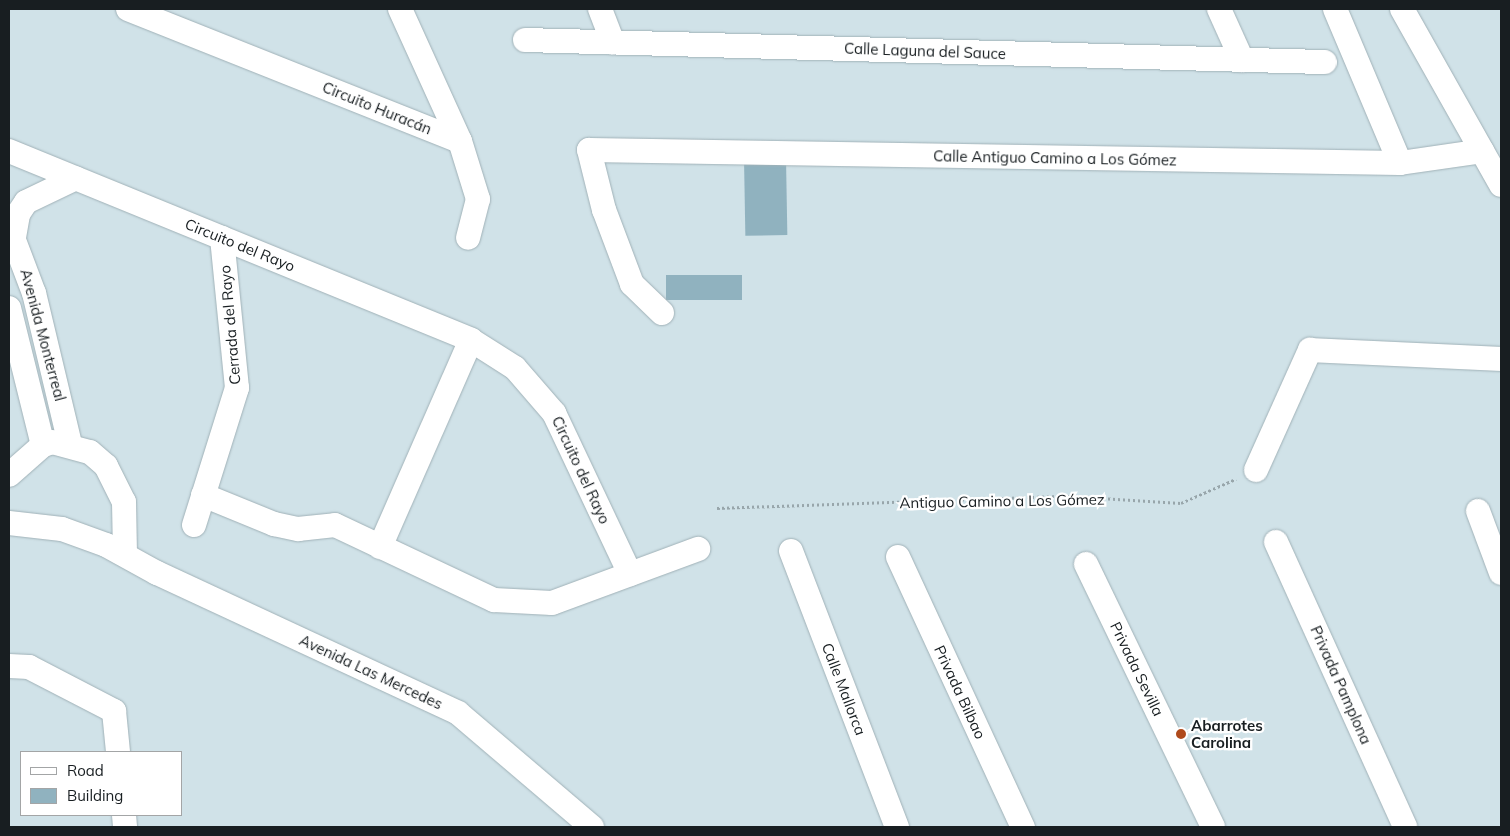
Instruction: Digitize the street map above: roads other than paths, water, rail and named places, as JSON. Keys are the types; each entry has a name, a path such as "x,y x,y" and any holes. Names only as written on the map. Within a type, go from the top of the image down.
{"street":[{"name":"Circuito Huracán","path":"128,9 158,15 460,141"},
{"name":"Circuito Huracán","path":"400,9 460,141"},
{"path":"600,9 613,43"},
{"path":"1219,9 1242,60"},
{"path":"1335,9 1400,164"},
{"path":"1402,9 1501,185"},
{"name":"Calle Laguna del Sauce","path":"525,40 1325,62"},
{"path":"460,141 478,199 468,238"},
{"name":"Circuito del Rayo","path":"9,150 471,340 515,368 554,412 630,574"},
{"name":"Calle Antiguo Camino a Los Gómez","path":"662,313 632,284 604,210 589,150 1400,164 1482,151"},
{"path":"11,238 26,202 76,178"},
{"name":"Avenida Monterreal","path":"11,238 53,360 70,444"},
{"name":"Cerrada del Rayo","path":"194,525 237,388 222,238"},
{"name":"Avenida Monterreal","path":"9,308 43,445"},
{"path":"380,547 471,340"},
{"path":"1256,470 1310,350 1501,359"},
{"path":"9,476 43,445 70,444 106,466 117,483 124,502 125,554"},
{"path":"203,495 282,526 298,529 336,525 494,600 552,603 698,550"},
{"path":"1478,511 1501,573"},
{"name":"Avenida Las Mercedes","path":"9,523 62,529 125,554 157,573 458,713 592,827"},
{"name":"Privada Pamplona","path":"1276,542 1405,827"},
{"name":"Calle Mallorca","path":"791,551 897,827"},
{"name":"Privada Bilbao","path":"898,557 1023,827"},
{"name":"Privada Sevilla","path":"1086,564 1213,827"},
{"path":"9,666 29,667 114,711 118,751"}],"place":[{"name":"Abarrotes Carolina","path":"1181,734"}]}
